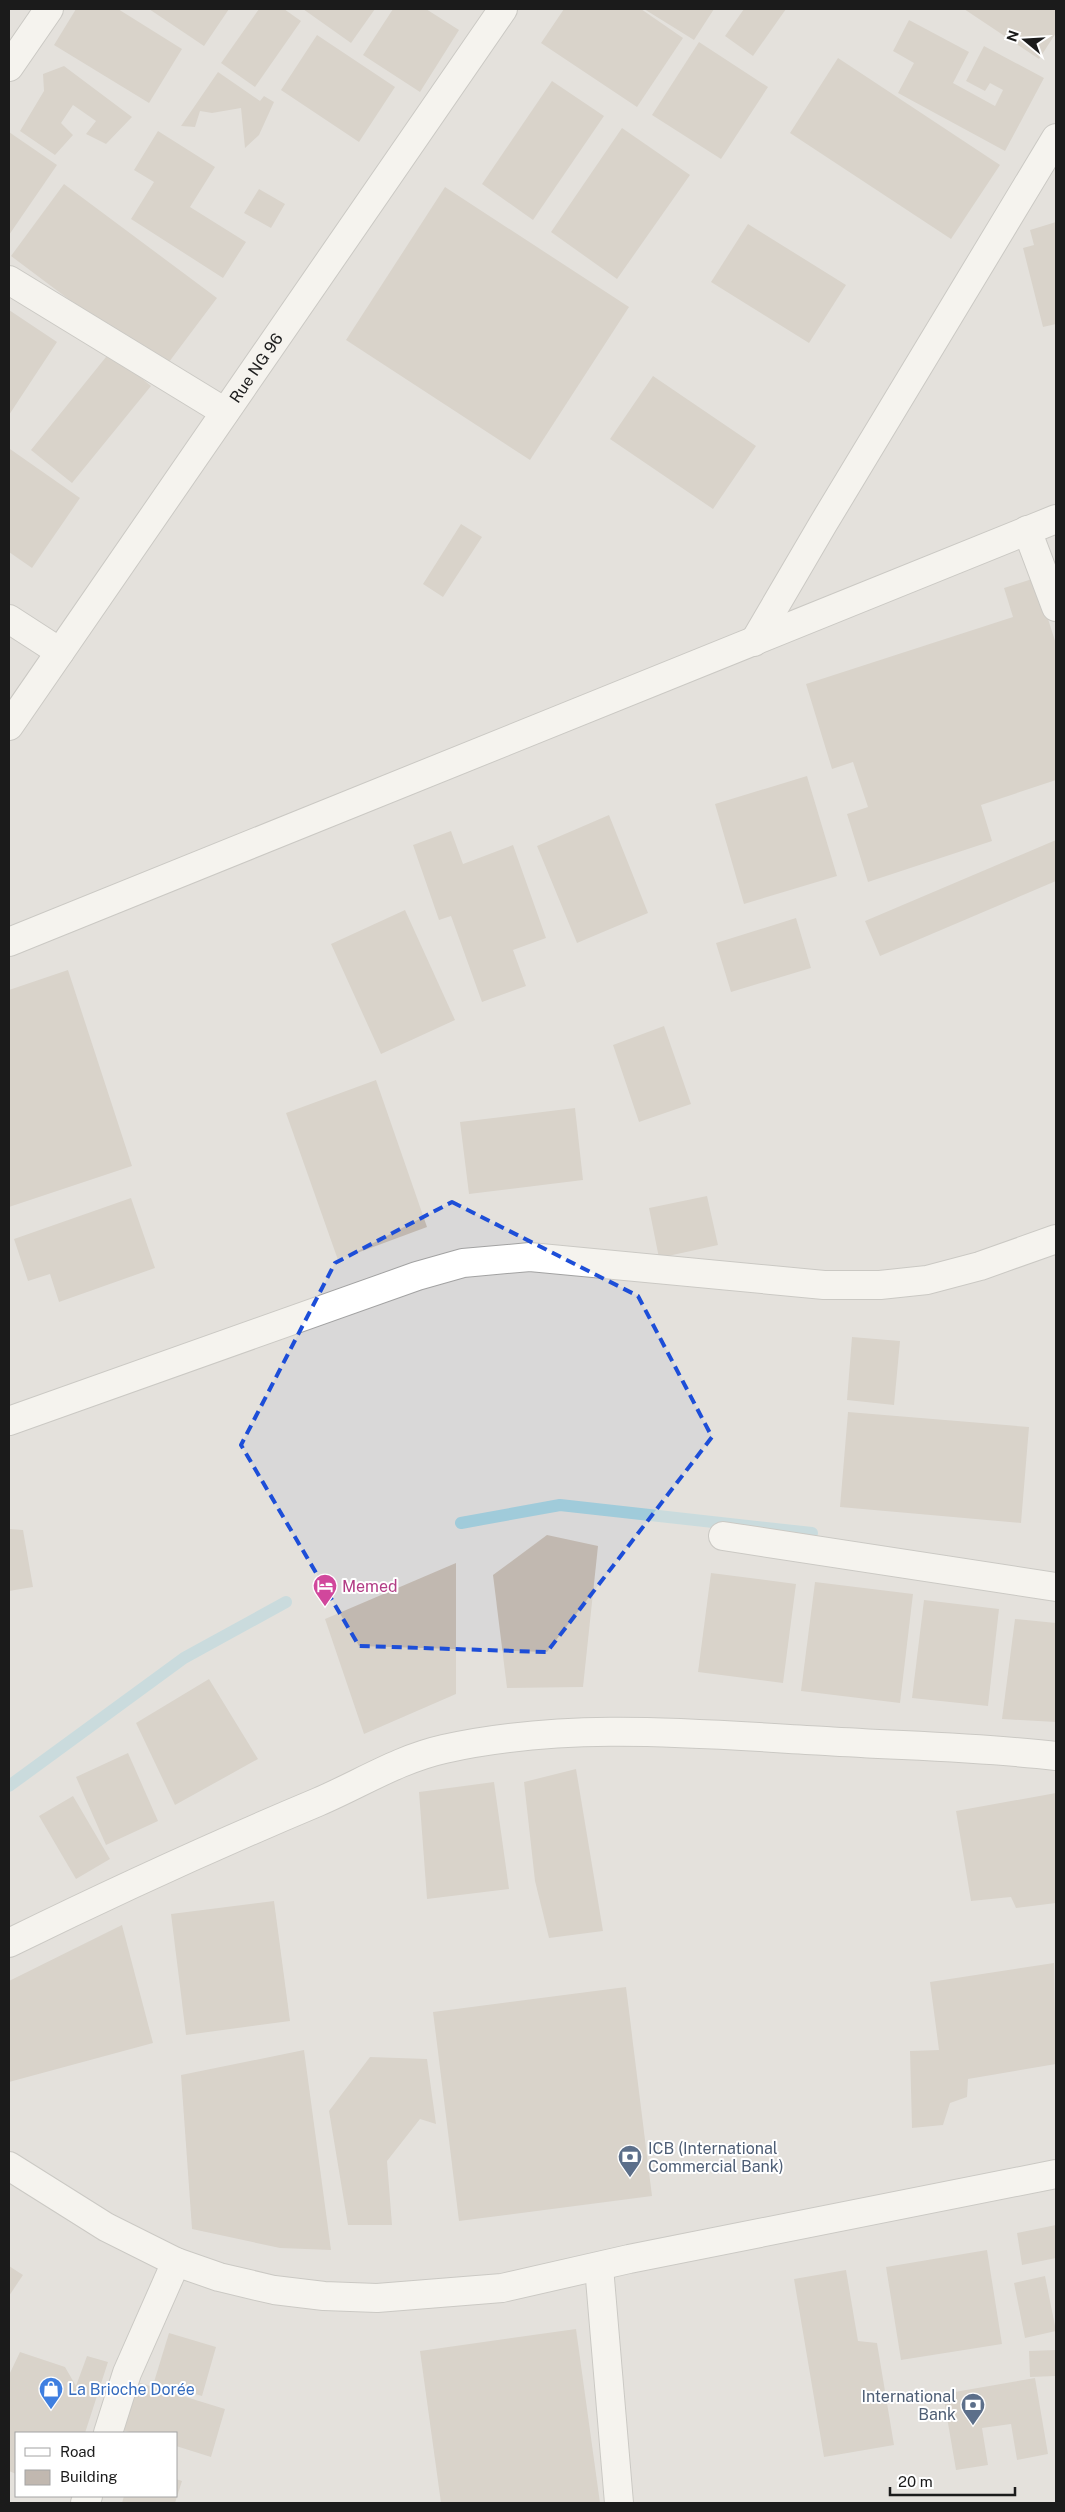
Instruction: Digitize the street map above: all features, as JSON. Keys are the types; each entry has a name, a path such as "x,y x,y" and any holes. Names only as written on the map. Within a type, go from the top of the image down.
{"street":[{"path":"9,66 49,9"},
{"name":"Rue NG 96","path":"9,726 503,9"},
{"path":"754,642 823,524 1052,152"},
{"path":"9,280 225,412"},
{"path":"9,942 1056,519"},
{"path":"1027,530 1056,607"},
{"path":"9,619 60,652"},
{"path":"9,1421 417,1276 463,1263 530,1257 824,1285 880,1285 927,1280 980,1266 1056,1239"},
{"path":"723,1536 1056,1587"},
{"path":"9,1943 153,1873 322,1800 387,1769 442,1750 488,1741 528,1736 633,1731 1056,1756"},
{"path":"9,2166 106,2227 176,2262 219,2277 274,2290 377,2298 502,2288 599,2266 1056,2174"},
{"path":"108,2432 127,2373 176,2262"},
{"path":"599,2266 619,2503"}],"highlighted area":[{"path":"452,1202 638,1296 712,1437 547,1652 359,1646 241,1445 335,1263"}],"shaded area":[{"path":"9,9 1056,9 1056,2503 9,2503"}],"building":[{"path":"76,9 118,9 182,49 149,103 54,45"},
{"path":"149,9 229,9 204,46"},
{"path":"259,9 284,9 301,21 255,87 221,63"},
{"path":"303,9 375,9 351,43"},
{"path":"393,9 426,9 459,30 420,92 363,55"},
{"path":"564,9 641,9 683,38 637,107 541,43"},
{"path":"644,9 714,9 694,40"},
{"path":"744,9 786,9 753,56 725,36"},
{"path":"964,9 1056,9 1056,33 1039,59"},
{"path":"909,20 969,52 953,83 995,106 1003,90 990,83 985,91 966,81 984,46 1044,78 1005,151 898,93 914,63 893,51"},
{"path":"317,35 395,87 359,142 281,90"},
{"path":"699,42 768,87 721,159 652,115"},
{"path":"838,58 1000,165 951,239 790,133"},
{"path":"64,66 132,117 106,144 86,134 96,121 73,105 61,123 73,135 55,155 20,131 44,91 43,74"},
{"path":"218,72 260,101 264,96 274,102 259,135 245,148 241,108 212,113 200,111 195,127 181,126"},
{"path":"552,81 604,116 533,220 482,184"},
{"path":"622,128 690,175 617,279 551,232"},
{"path":"158,131 215,167 190,207 246,242 223,278 131,219 154,182 134,170"},
{"path":"9,132 57,165 9,235"},
{"path":"64,184 217,298 163,370 11,256"},
{"path":"445,187 629,307 530,460 346,340"},
{"path":"259,189 285,204 271,228 244,213"},
{"path":"1056,222 1056,324 1043,327 1023,248 1034,245 1030,230"},
{"path":"748,224 846,285 809,343 711,282"},
{"path":"9,310 57,342 9,415"},
{"path":"110,352 151,386 72,483 31,450"},
{"path":"653,376 756,446 713,509 610,439"},
{"path":"10,449 80,498 32,568 9,552"},
{"path":"461,524 482,537 443,597 423,584"},
{"path":"1035,578 1056,644 1056,780 981,805 992,841 868,882 847,814 868,807 853,762 832,769 806,684 1013,617 1004,588"},
{"path":"807,776 837,876 744,904 715,804"},
{"path":"609,815 648,913 577,943 537,846"},
{"path":"451,831 463,864 513,845 546,938 513,950 526,986 482,1002 451,916 439,920 413,845"},
{"path":"1056,840 1056,881 880,956 865,921"},
{"path":"405,910 455,1020 381,1054 331,944"},
{"path":"796,918 811,968 731,992 716,943"},
{"path":"68,970 132,1166 9,1207 9,990"},
{"path":"664,1026 691,1104 639,1122 613,1045"},
{"path":"376,1080 427,1227 338,1260 286,1113"},
{"path":"575,1108 583,1180 469,1194 460,1122"},
{"path":"707,1196 718,1245 659,1258 649,1208"},
{"path":"131,1198 155,1268 59,1302 50,1274 28,1281 14,1239"},
{"path":"852,1337 900,1341 894,1405 847,1400"},
{"path":"848,1412 1029,1427 1021,1523 840,1507"},
{"path":"9,1529 23,1530 33,1587 9,1591"},
{"path":"547,1535 598,1546 583,1687 507,1688 493,1575"},
{"path":"456,1563 456,1694 364,1734 325,1619"},
{"path":"711,1573 796,1584 783,1683 698,1672"},
{"path":"815,1582 913,1594 900,1703 801,1691"},
{"path":"924,1600 999,1609 988,1706 912,1698"},
{"path":"1015,1619 1056,1623 1056,1722 1002,1719"},
{"path":"209,1679 258,1759 175,1805 136,1723"},
{"path":"128,1753 158,1821 106,1845 76,1777"},
{"path":"576,1769 603,1931 549,1938 535,1881 524,1782"},
{"path":"494,1782 509,1889 427,1899 419,1792"},
{"path":"1056,1793 1056,1903 1016,1908 1011,1897 971,1901 956,1811"},
{"path":"73,1796 110,1859 76,1879 39,1816"},
{"path":"274,1901 290,2021 186,2035 171,1914"},
{"path":"122,1925 153,2043 9,2082 9,1981"},
{"path":"1054,1963 1056,2064 968,2079 967,2097 950,2103 943,2125 912,2128 910,2051 939,2050 930,1982"},
{"path":"626,1987 652,2196 459,2221 433,2012"},
{"path":"304,2050 331,2250 280,2248 192,2229 181,2075"},
{"path":"370,2057 427,2059 436,2124 420,2119 387,2161 392,2225 348,2225 329,2111"},
{"path":"1056,2225 1056,2258 1022,2265 1017,2233"},
{"path":"987,2250 1002,2344 901,2360 886,2267"},
{"path":"9,2266 23,2275 9,2296"},
{"path":"846,2270 858,2341 877,2343 894,2445 824,2457 794,2279"},
{"path":"1045,2276 1056,2331 1025,2338 1014,2283"},
{"path":"576,2329 600,2503 441,2503 420,2351"},
{"path":"169,2333 216,2347 202,2396 154,2382"},
{"path":"1056,2350 1056,2376 1030,2377 1029,2351"},
{"name":"La Brioche Dorée","path":"20,2352 65,2367 76,2386 87,2356 108,2362 85,2432 15,2432 15,2474 9,2471 9,2375"},
{"name":"International Bank","path":"1035,2378 1048,2454 1017,2460 1011,2424 982,2428 988,2465 956,2470 943,2394"},
{"path":"137,2382 225,2409 211,2457 178,2447 178,2432 129,2432 122,2430"},
{"path":"178,2480 182,2481 178,2494"},
{"path":"124,2497 177,2497 175,2503 122,2503"}],"waterway":[{"path":"461,1523 560,1505 812,1533"},
{"path":"9,1786 184,1658 286,1602"}],"place":[{"name":"Memed","path":"325,1607"},
{"name":"ICB (International Commercial Bank)","path":"630,2178"},
{"name":"La Brioche Dorée","path":"51,2410"},
{"name":"International Bank","path":"973,2426"}]}
